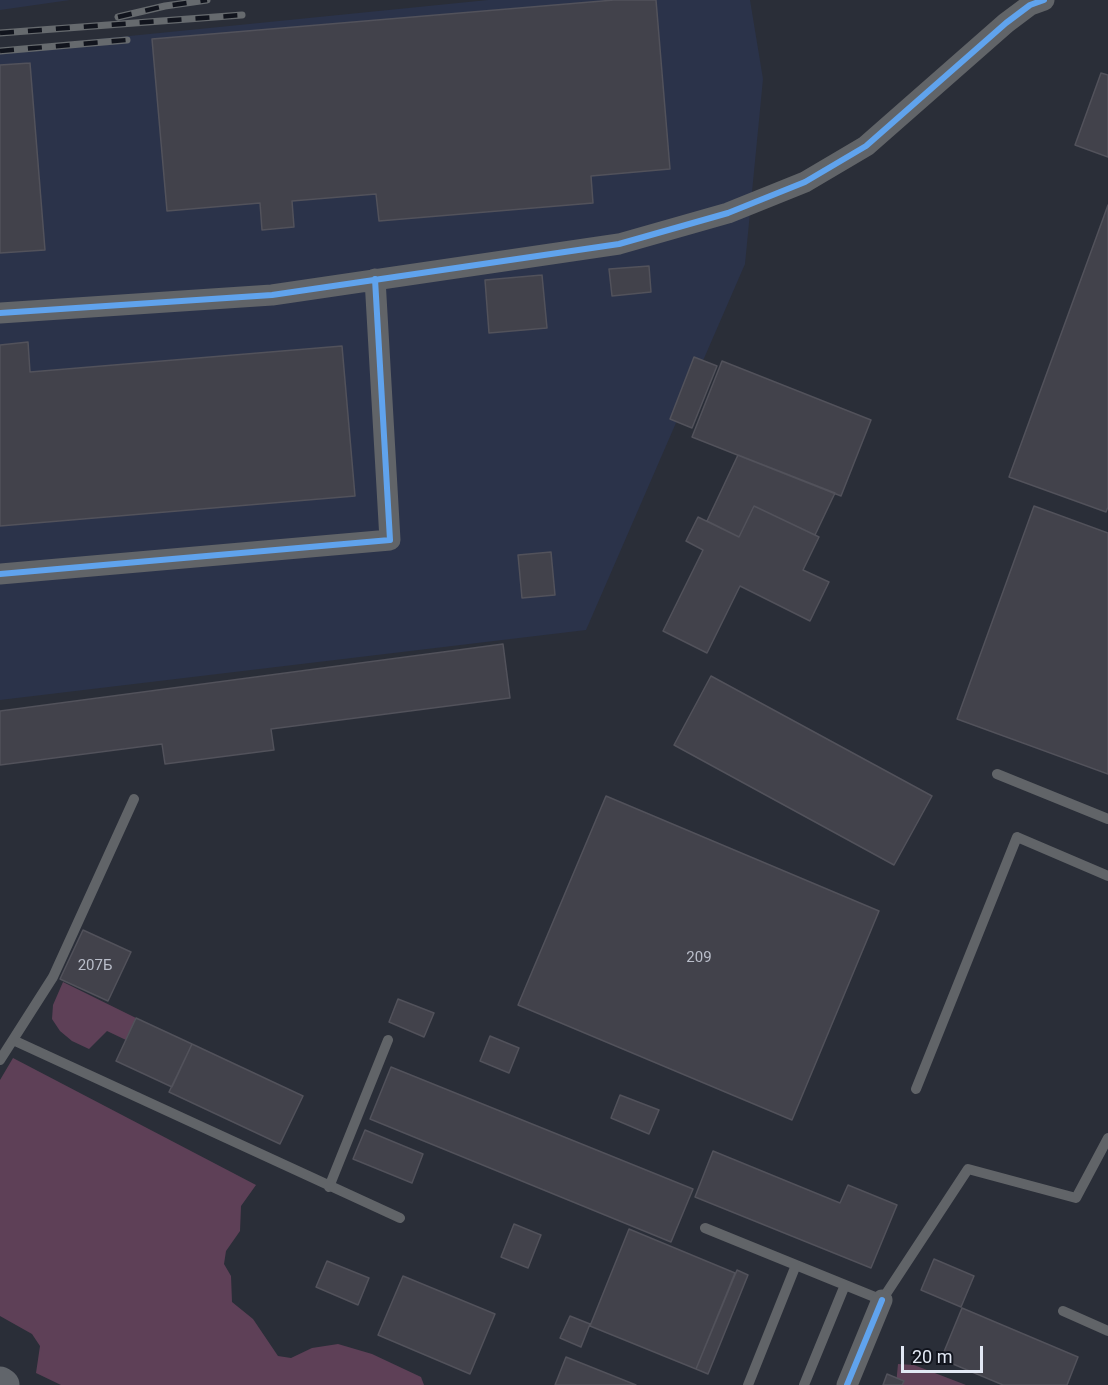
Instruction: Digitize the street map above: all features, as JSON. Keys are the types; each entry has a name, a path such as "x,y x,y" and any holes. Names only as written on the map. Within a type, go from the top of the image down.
{"street":[{"path":"0,313 272,295 619,244 728,213 805,182 866,146 1006,23 1030,5 1044,0"},
{"path":"0,574 390,540 375,279"},
{"path":"847,1385 882,1300"}],"lane":[{"path":"997,774 1108,819"},
{"path":"0,1060 52,977 135,799"},
{"path":"916,1089 1017,837 1108,876"},
{"path":"13,1040 400,1218"},
{"path":"329,1187 388,1040"},
{"path":"705,1228 882,1300 968,1168 1076,1197 1108,1138"},
{"path":"748,1385 796,1265"},
{"path":"804,1385 844,1285"},
{"path":"1063,1311 1108,1331"}],"shaded area":[{"path":"0,0 70,0 0,10"},
{"path":"488,0 750,0 763,79 745,264 586,630 0,700 0,49"},
{"path":"63,982 136,1018 126,1040 107,1031 89,1049 72,1041 60,1031 52,1019 53,1005"},
{"path":"13,1058 256,1185 241,1206 240,1231 226,1251 224,1264 231,1276 232,1302 253,1319 278,1356 291,1358 312,1348 338,1344 372,1354 421,1377 424,1385 61,1385 36,1373 40,1346 32,1334 0,1316 0,1080"},
{"path":"898,1364 914,1365 966,1385 896,1385"}],"building":[{"path":"614,0 656,0 670,169 591,176 593,203 379,221 376,194 292,201 294,227 262,230 260,203 167,211 152,39"},
{"path":"30,63 45,250 0,253 0,65"},
{"path":"1101,73 1108,75 1108,157 1075,145"},
{"path":"1108,205 1108,507 1106,512 1009,477"},
{"path":"649,266 651,292 612,296 609,269"},
{"path":"542,275 547,328 489,333 485,280"},
{"path":"28,342 30,372 342,346 355,496 0,526 0,345"},
{"path":"694,357 717,366 692,428 670,419"},
{"path":"722,361 871,420 841,496 692,437"},
{"path":"738,455 835,493 815,535 754,506 739,537 707,521"},
{"path":"754,506 819,537 803,570 829,582 810,621 740,586 707,653 663,631 703,550 686,541 698,517 739,537"},
{"path":"1034,506 1108,533 1108,774 957,719"},
{"path":"551,552 555,595 522,598 518,555"},
{"path":"503,644 510,698 271,729 274,750 165,764 162,744 0,765 0,711"},
{"path":"711,676 932,796 894,865 674,745"},
{"path":"606,796 879,911 792,1120 518,1005"},
{"path":"83,930 131,952 108,1001 60,979"},
{"path":"398,999 434,1013 424,1037 389,1022"},
{"path":"136,1018 192,1044 172,1087 116,1061"},
{"path":"490,1036 519,1048 509,1073 480,1061"},
{"path":"192,1044 303,1096 280,1144 169,1092"},
{"path":"391,1067 693,1189 671,1242 370,1119"},
{"path":"620,1095 659,1110 649,1134 611,1118"},
{"path":"365,1130 423,1154 412,1183 353,1159"},
{"path":"713,1151 840,1203 848,1185 897,1205 871,1268 695,1197"},
{"path":"514,1224 541,1235 528,1268 501,1257"},
{"path":"629,1229 735,1273 696,1369 590,1326"},
{"path":"934,1259 974,1276 961,1307 921,1290"},
{"path":"327,1261 369,1278 358,1305 316,1287"},
{"path":"737,1270 748,1275 708,1374 696,1369"},
{"path":"403,1276 495,1314 470,1374 378,1335"},
{"path":"962,1308 1078,1357 1067,1385 1003,1385 941,1359"},
{"path":"570,1316 590,1324 581,1347 560,1338"},
{"path":"566,1357 636,1385 555,1385"},
{"path":"887,1374 904,1381 902,1385 883,1385"}],"railway":[{"path":"118,17 165,6 207,0"},
{"path":"0,33 242,15"},
{"path":"0,51 127,40"}],"cycle path":[{"path":"0,313 272,295 619,244 728,213 805,182 866,146 1006,23 1030,5 1044,0"},
{"path":"0,574 390,540 375,279"},
{"path":"847,1385 882,1300"}]}
